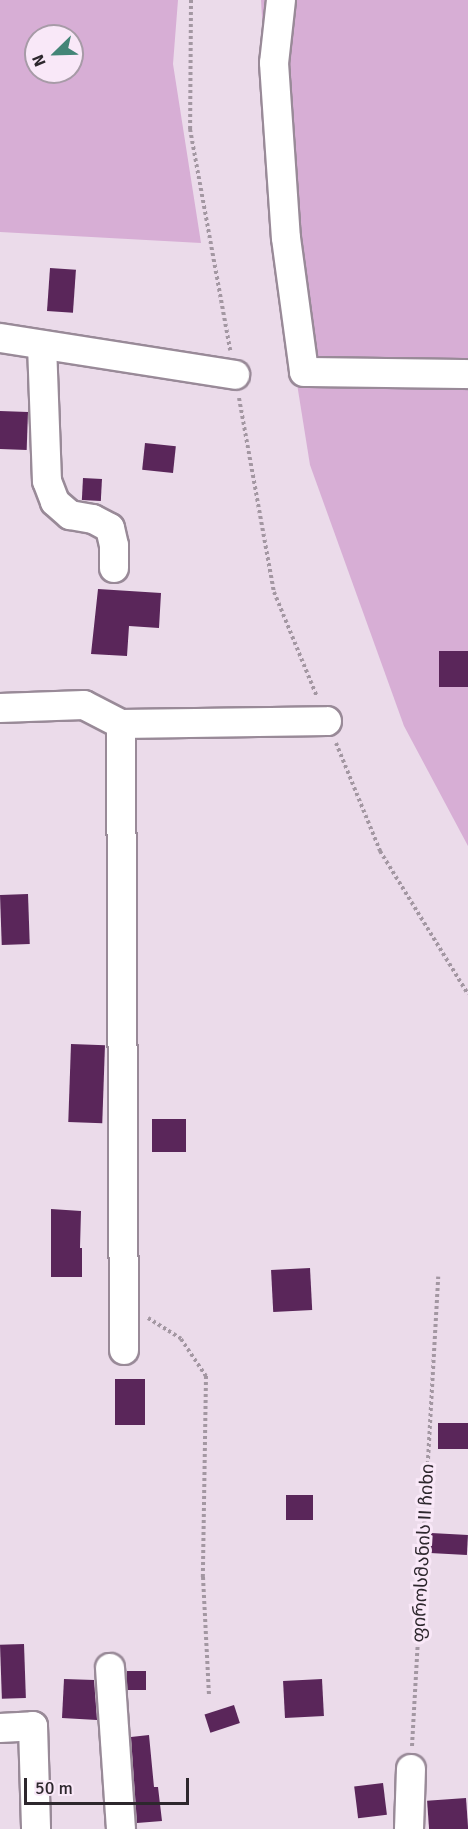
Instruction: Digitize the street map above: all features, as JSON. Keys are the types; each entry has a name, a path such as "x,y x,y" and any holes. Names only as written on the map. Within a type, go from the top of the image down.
{"street":[{"path":"281,0 274,63 286,238 304,372 468,374"},
{"path":"0,338 235,375"},
{"path":"42,345 46,481 55,502 70,515 93,519 110,528 114,546 114,568"},
{"path":"0,708 84,705 121,724 327,721"},
{"path":"121,724 124,1350"},
{"path":"110,1668 121,1829"},
{"path":"0,1728 33,1726 36,1829"},
{"path":"409,1829 411,1769"}],"path":[{"path":"191,0 190,129 274,592 380,851 468,994"},
{"name":"ფიროსმანის II ჩიხი","path":"411,1769 438,1277"},
{"path":"123,1305 181,1339 206,1376 203,1576 209,1695"}],"shaded area":[{"path":"0,0 178,0 173,64 201,243 0,232"},
{"path":"261,0 468,0 468,846 404,726 310,465 275,246"}],"building":[{"path":"50,268 76,270 73,313 47,311"},
{"path":"0,411 28,412 27,450 0,449"},
{"path":"145,443 176,446 173,473 142,470"},
{"path":"83,478 102,479 101,501 82,500"},
{"path":"98,589 161,593 159,628 129,626 127,656 91,654"},
{"path":"439,651 468,651 468,687 439,687"},
{"path":"28,894 30,944 2,945 0,895"},
{"path":"71,1044 105,1045 102,1123 68,1122"},
{"path":"152,1119 186,1119 186,1152 152,1152"},
{"path":"51,1209 81,1211 82,1277 51,1277"},
{"path":"310,1268 312,1310 273,1312 271,1270"},
{"path":"115,1379 145,1379 145,1425 115,1425"},
{"path":"438,1423 468,1423 468,1449 438,1449"},
{"path":"286,1495 313,1495 313,1520 286,1520"},
{"path":"431,1533 468,1535 467,1555 430,1553"},
{"path":"24,1644 26,1698 2,1699 0,1645"},
{"path":"127,1671 146,1671 146,1690 127,1690"},
{"path":"64,1679 94,1680 97,1720 62,1718"},
{"path":"322,1679 324,1716 285,1718 283,1681"},
{"path":"234,1705 240,1723 210,1733 205,1715"},
{"path":"149,1735 154,1787 158,1787 162,1821 137,1823 131,1737"},
{"path":"383,1783 387,1815 358,1818 354,1787"},
{"path":"466,1798 468,1829 429,1829 427,1801"}]}
